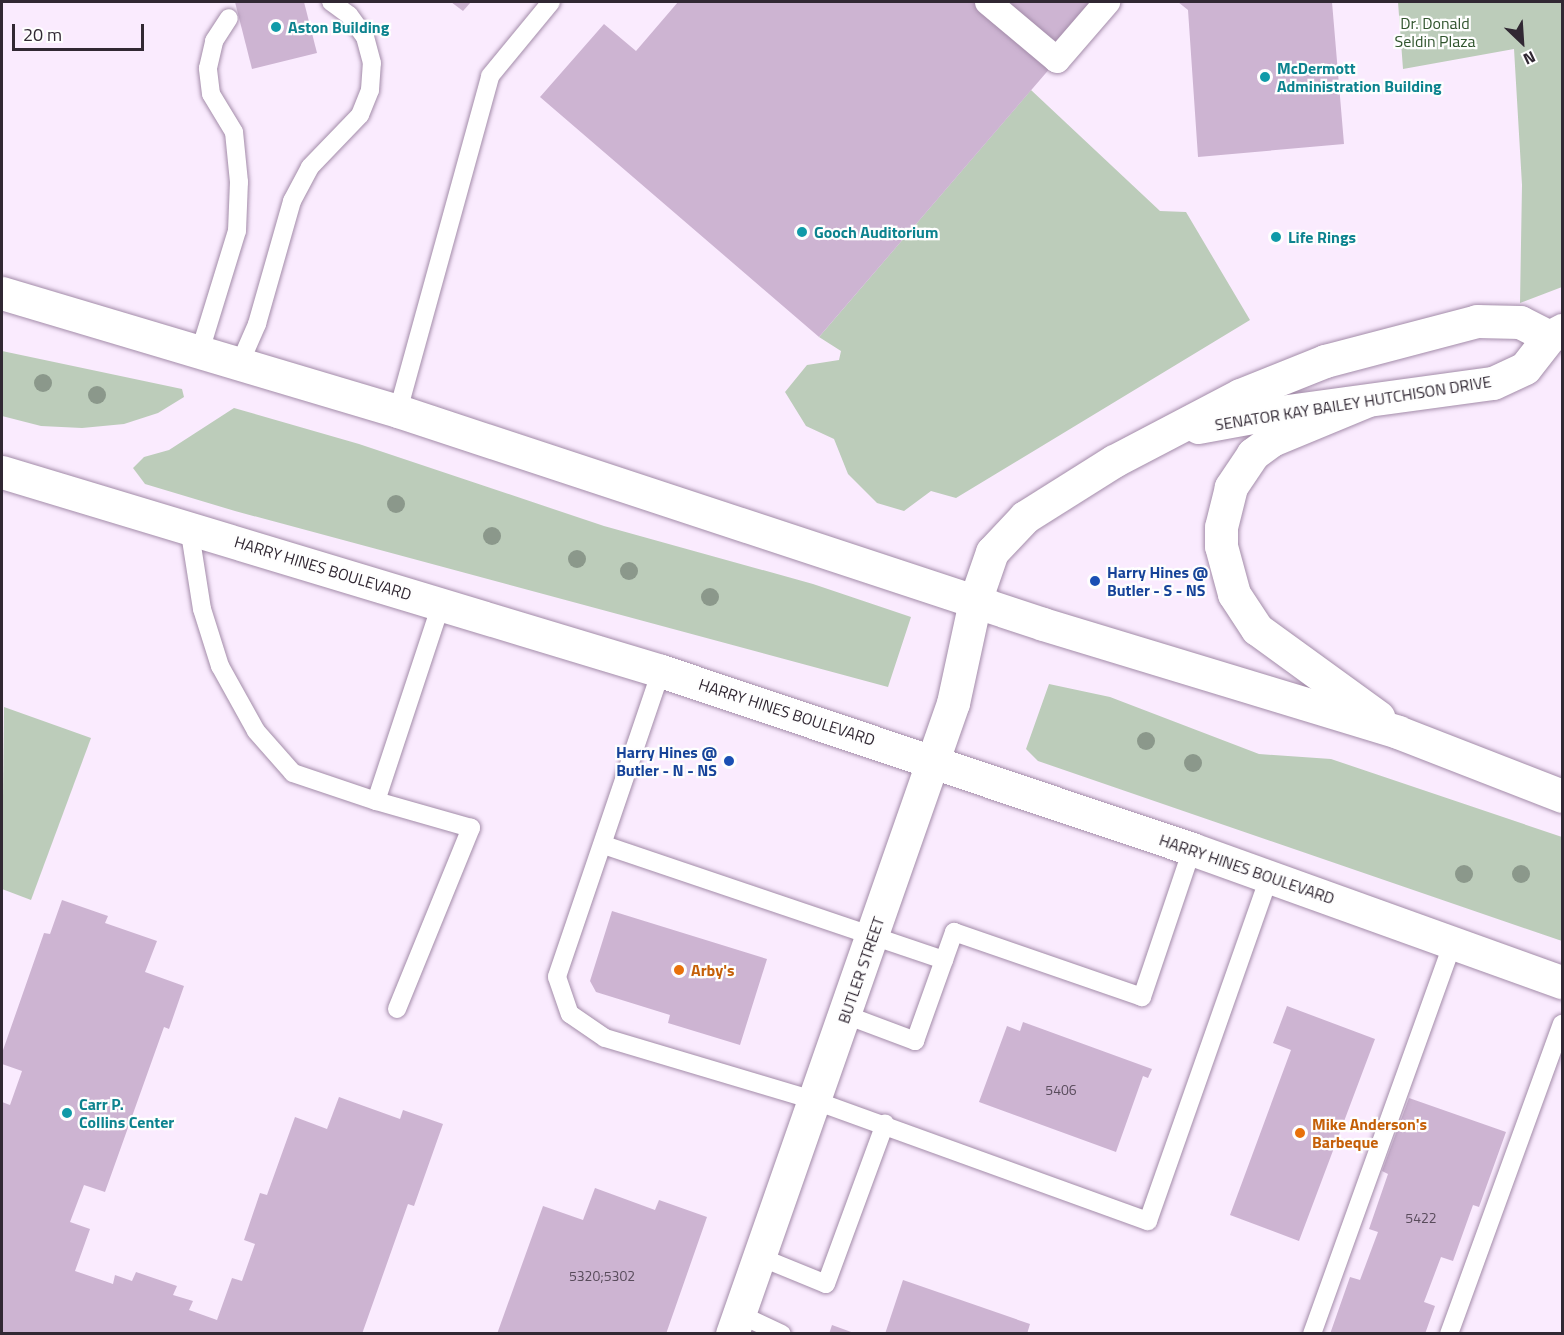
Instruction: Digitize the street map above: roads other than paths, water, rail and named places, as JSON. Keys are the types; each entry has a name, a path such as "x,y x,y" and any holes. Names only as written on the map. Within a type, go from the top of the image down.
{"main road":[{"path":"2,292 398,411 975,601 1398,732 1563,796"},
{"name":"SENATOR KAY BAILEY HUTCHISON DRIVE","path":"975,601 992,552 1025,518 1114,461 1240,395 1324,361 1402,338 1477,321 1520,322 1558,343 1525,368 1493,383 1174,430"},
{"path":"1366,401 1272,440 1254,454 1231,487 1223,517 1221,546 1234,594 1257,629 1398,732"},
{"name":"HARRY HINES BOULEVARD","path":"2,472 661,671 1192,849 1563,982"},
{"name":"BUTLER STREET","path":"735,1324 874,936 953,703 975,601"}],"street":[{"path":"988,2 1057,60 1107,2"}],"lane":[{"path":"240,363 256,324 292,201 310,167 360,115 370,90 372,63 365,37 349,15 331,2"},
{"path":"398,411 490,76 551,2"},
{"path":"200,351 237,231 239,182 234,132 211,94 208,68 214,41 229,18"},
{"path":"189,527 202,609 220,666 256,731 293,773 376,801 471,828 397,1009"},
{"path":"376,801 441,604"},
{"path":"661,671 604,845 557,977 570,1014 605,1038 816,1101 1148,1221 1269,877"},
{"path":"604,845 944,960"},
{"path":"846,1015 915,1041 954,932 1142,997 1192,849"},
{"path":"1312,1334 1453,942"},
{"path":"1449,1334 1563,1024"},
{"path":"760,1257 826,1284 885,1125"},
{"path":"735,1324 782,1334"}],"place":[{"name":"Aston Building","path":"276,27"},
{"name":"McDermott Administration Building","path":"1265,77"},
{"name":"Gooch Auditorium","path":"802,232"},
{"name":"Life Rings","path":"1276,237"},
{"name":"Harry Hines @ Butler - S - NS","path":"1095,581"},
{"name":"Harry Hines @ Butler - N - NS","path":"729,761"},
{"name":"Arby's","path":"679,970"},
{"name":"Carr P. Collins Center","path":"67,1113"},
{"name":"Mike Anderson's Barbeque","path":"1300,1133"}],"park label":[{"name":"Dr. Donald Seldin Plaza","path":"1435,32"}]}
